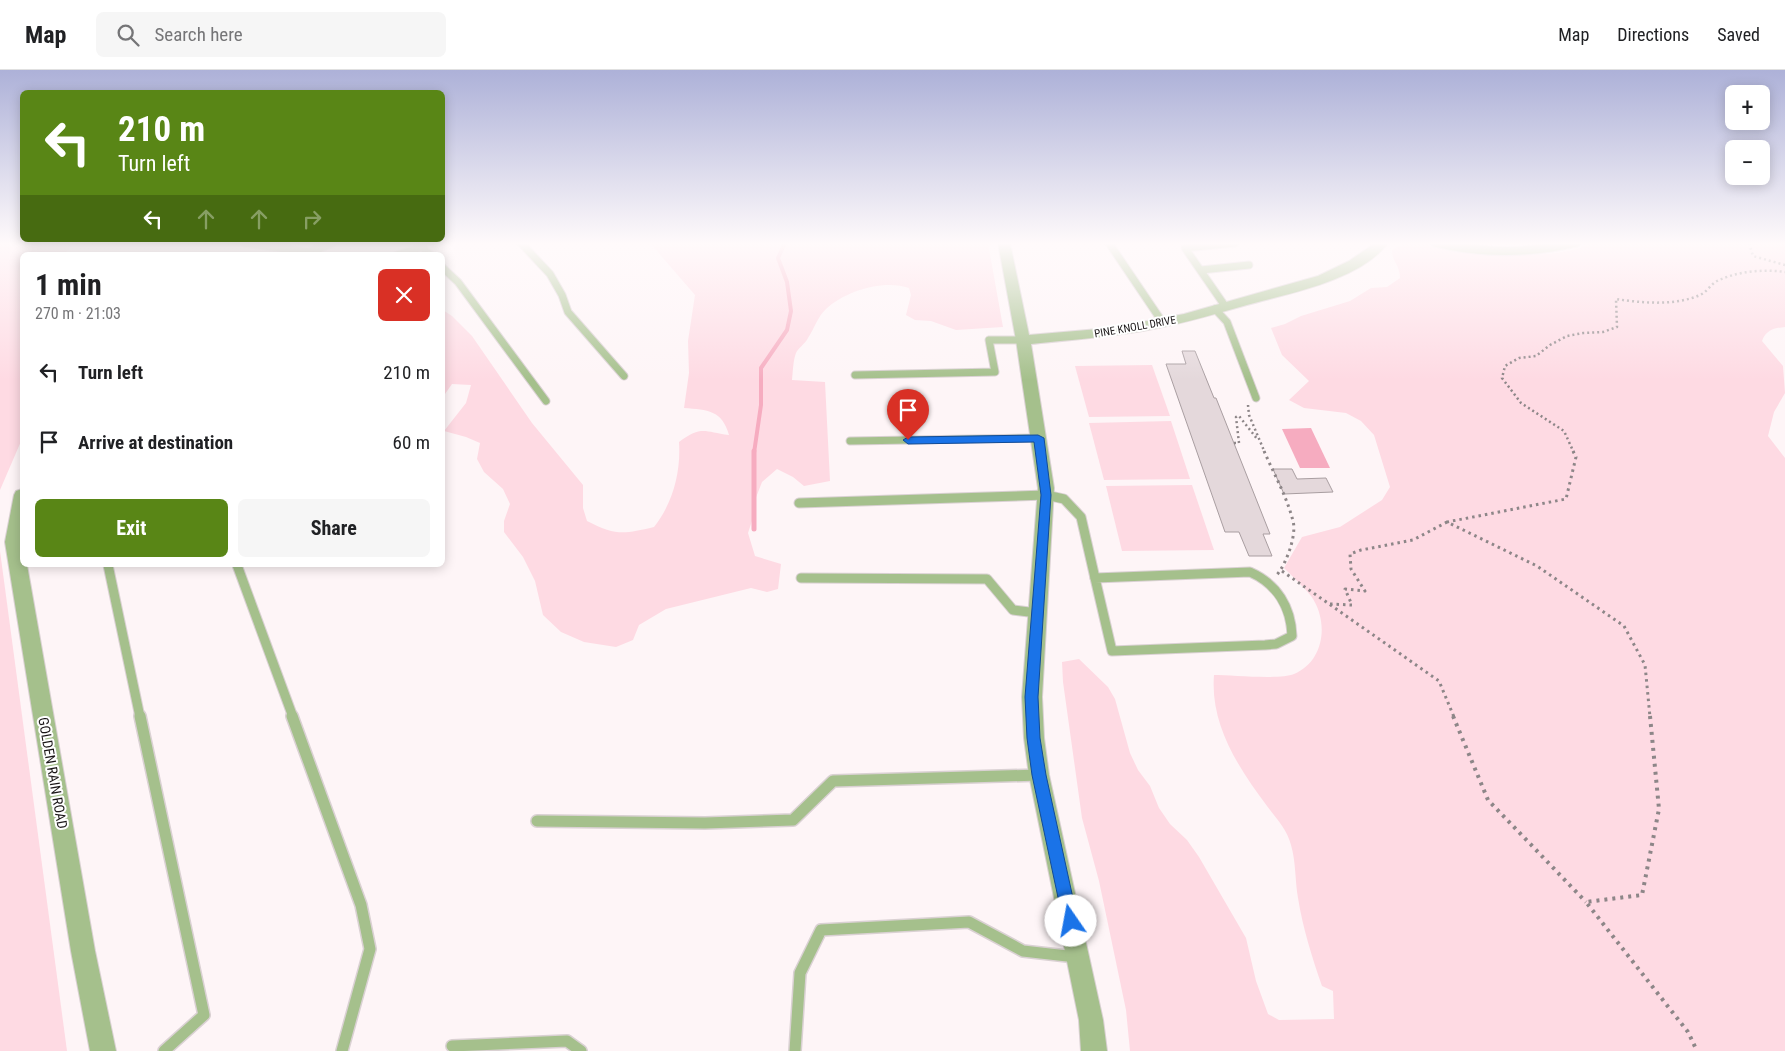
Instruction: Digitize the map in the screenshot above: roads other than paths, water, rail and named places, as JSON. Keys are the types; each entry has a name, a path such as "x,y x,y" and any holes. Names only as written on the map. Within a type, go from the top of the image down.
{"street":[{"path":"1013,289 1023,340 1046,495 1032,697 1034,738 1039,775 1079,957 1091,1020 1094,1051"},
{"name":"PINE KNOLL DRIVE","path":"1023,340 1088,335 1163,323 1291,289"},
{"name":"GOLDEN RAIN ROAD","path":"20,518 18,541 20,554"},
{"name":"GOLDEN RAIN ROAD","path":"22,567 81,941 103,1051"}],"lane":[{"path":"463,289 546,401"},
{"path":"558,289 568,312 624,376"},
{"path":"1140,289 1163,323"},
{"path":"1210,289 1227,322 1256,398"},
{"path":"855,375 995,372 989,340 1023,340"},
{"path":"850,441 1038,438"},
{"path":"799,503 1046,495 1064,499 1081,517 1094,578 1112,651 1265,645 1285,641 1292,636 1293,627 1286,608 1270,582 1250,572 1094,578"},
{"path":"108,567 204,1015 164,1051"},
{"path":"238,567 361,905 370,949 342,1051"},
{"path":"801,578 987,579 1013,610 1037,613"},
{"path":"537,821 705,823 793,820 833,781 1039,775"},
{"path":"796,1051 800,973 821,930 969,922 1023,951 1079,957"},
{"path":"452,1046 567,1041 581,1051"}],"waterway":[{"path":"754,453 761,405 761,368 787,330 791,311 788,289"},
{"path":"754,453 754,529"}]}
